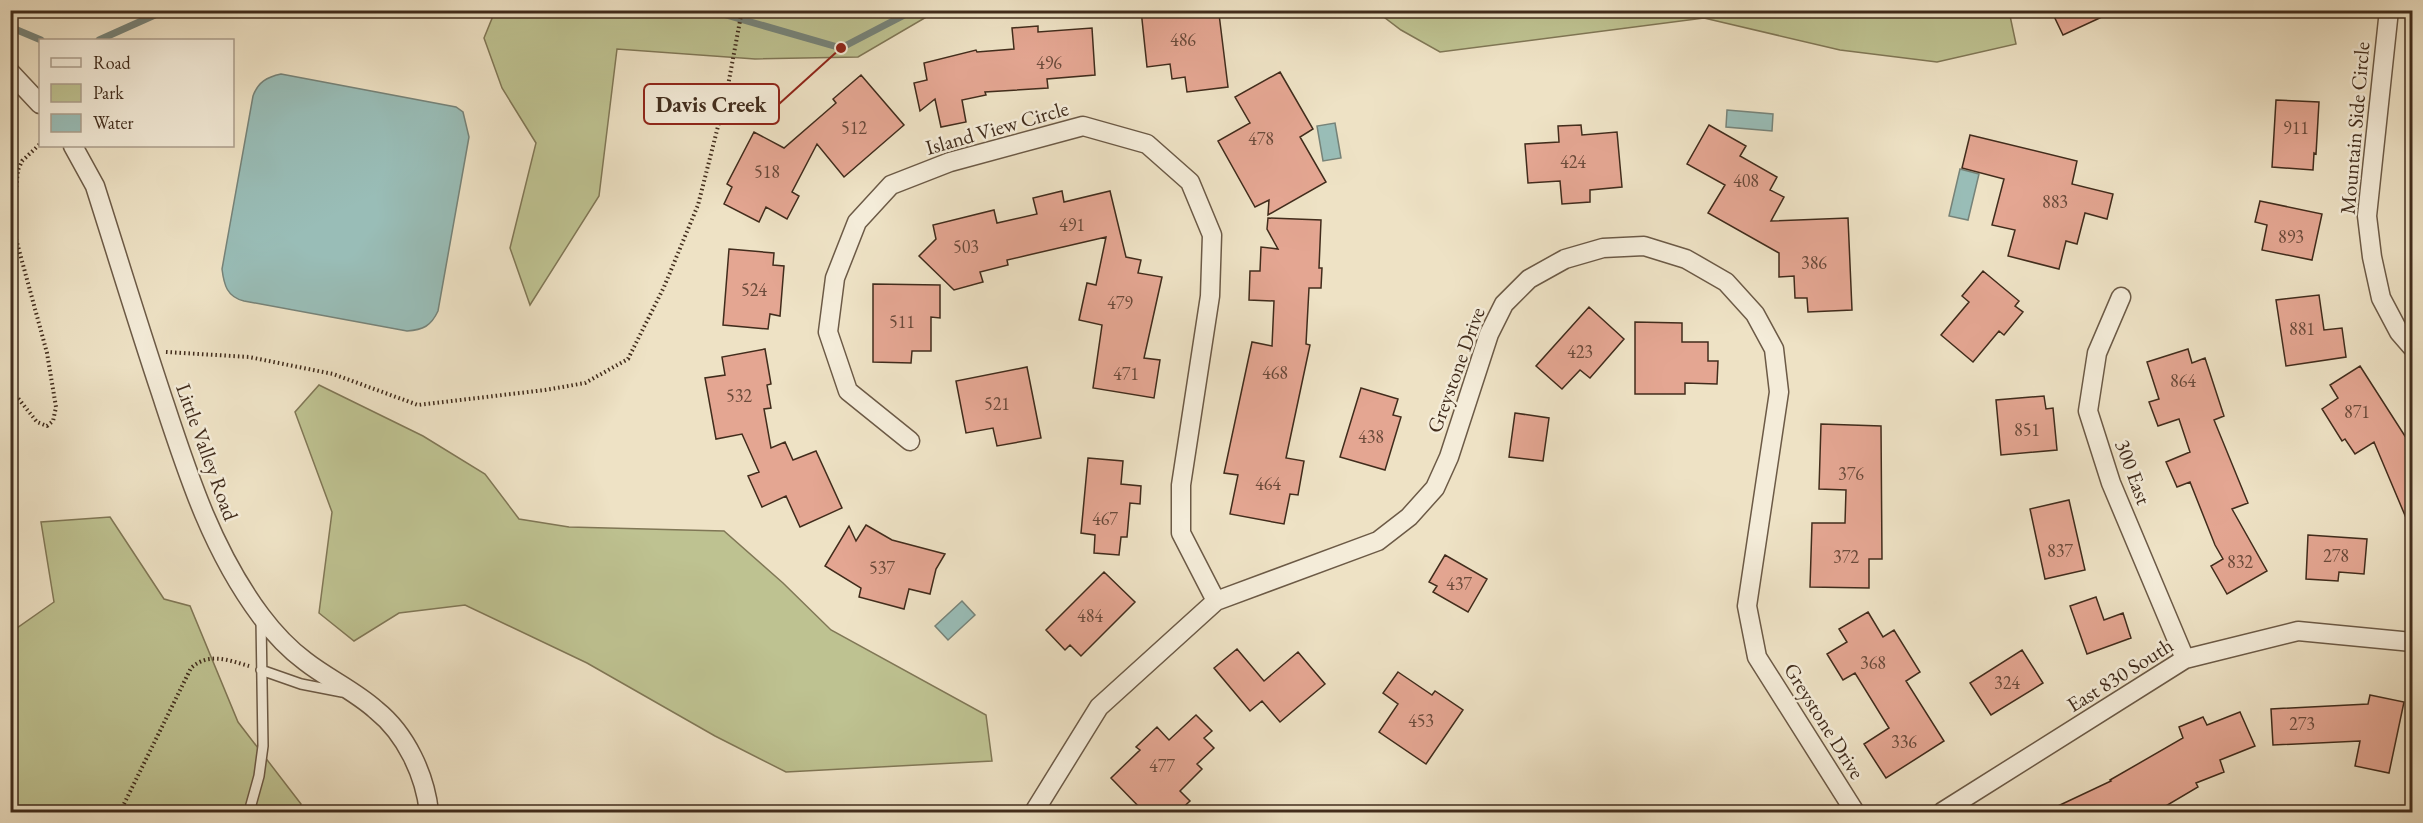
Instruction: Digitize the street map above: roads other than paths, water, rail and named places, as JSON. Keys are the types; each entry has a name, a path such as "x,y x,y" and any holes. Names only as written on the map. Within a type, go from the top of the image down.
{"street":[{"name":"Mountain Side Circle","path":"2389,10 2367,216 2372,257 2381,298 2399,332 2412,347"},
{"path":"10,72 39,103"},
{"name":"Island View Circle","path":"910,441 848,391 828,332 835,278 857,222 891,185 950,162 1083,126 1147,144 1190,182 1212,235 1210,296 1181,485 1181,533 1216,601"},
{"name":"Little Valley Road","path":"74,147 95,186 194,494 226,562 261,616 304,661 376,710 402,740 424,784 429,813"},
{"name":"Greystone Drive","path":"1034,813 1099,707 1216,601 1378,542 1409,517 1435,488 1449,457 1489,334 1504,304 1529,279 1565,259 1604,248 1644,246 1686,259 1725,282 1755,314 1774,349 1779,392 1748,606 1757,657 1855,813"},
{"name":"300 East","path":"2121,297 2097,353 2088,411 2111,483 2185,659"},
{"name":"East 830 South","path":"1942,813 2185,659 2298,631 2412,642"}],"lane":[{"path":"249,813 259,776 263,746 261,616"},
{"path":"261,670 301,684 353,694"}],"water":[{"path":"281,74 456,107 463,112 469,137 438,311 426,326 418,330 407,331 244,301 234,297 227,289 222,269 253,96 264,81"},
{"path":"1727,110 1773,114 1772,131 1726,127"},
{"path":"1335,123 1341,158 1323,161 1317,126"},
{"path":"1960,169 1979,174 1968,220 1949,216"},
{"path":"962,601 975,615 948,640 935,626"}],"waterway":[{"path":"101,39 166,10"},
{"path":"709,10 841,48 914,10"},
{"path":"10,27 39,39"}],"place":[{"name":"Davis Creek","path":"841,48"}]}
